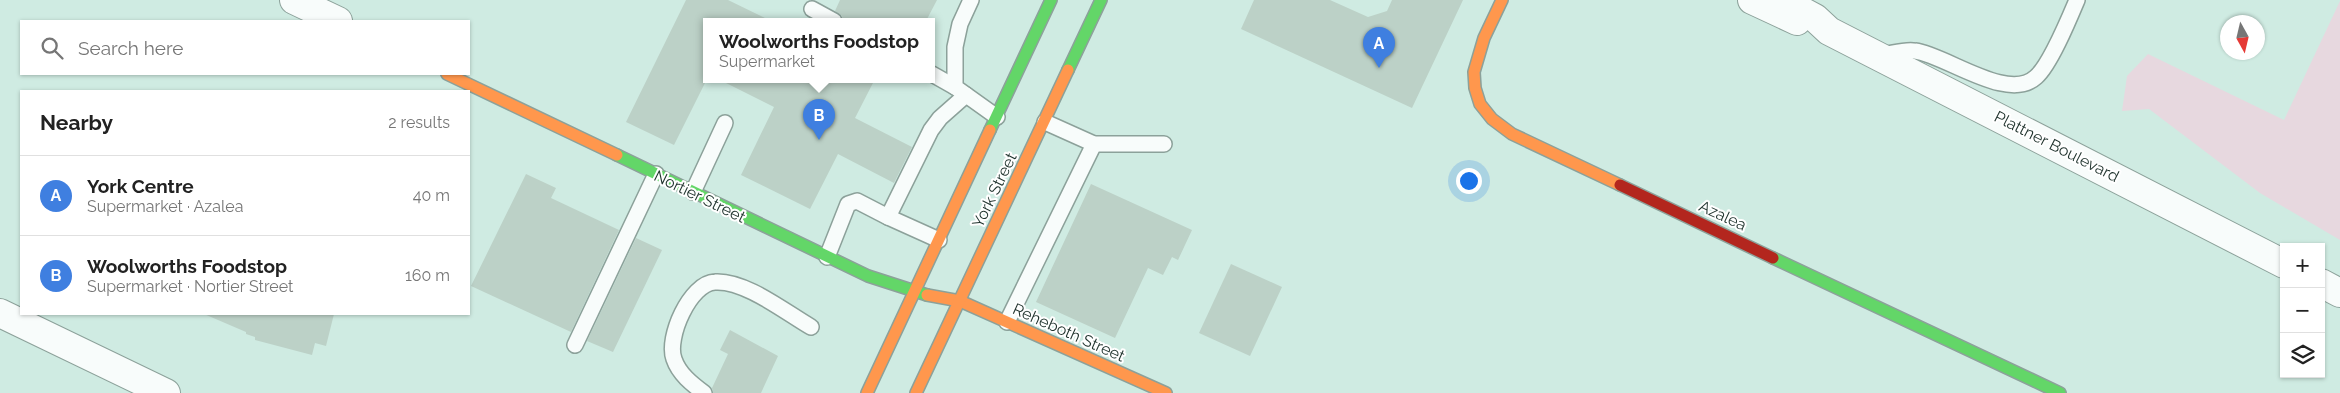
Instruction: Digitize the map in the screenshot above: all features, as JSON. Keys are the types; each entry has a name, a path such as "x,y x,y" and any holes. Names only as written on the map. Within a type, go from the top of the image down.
{"street":[{"path":"294,0 336,20"},
{"name":"York Street","path":"867,393 1051,0"},
{"name":"York Street","path":"916,393 1101,0"},
{"name":"Azalea","path":"1502,0 1479,48 1474,64 1475,92 1480,105 1494,122 1512,134 2060,393"},
{"name":"Plattner Boulevard","path":"1752,0 1810,27 1830,31"},
{"name":"Plattner Boulevard","path":"1781,0 1814,18 1830,31 2280,262"},
{"name":"Nortier Street","path":"449,75 868,276 914,292 960,301"},
{"path":"2325,285 2340,293"},
{"name":"Reheboth Street","path":"960,301 1166,393"},
{"path":"0,312 166,393"}],"lane":[{"path":"888,217 931,130 960,91 955,48 960,24 971,0"},
{"path":"1879,55 1914,50 1983,78 2022,85 2036,77 2053,50 2072,2"},
{"path":"812,9 828,18"},
{"path":"935,76 996,117"},
{"path":"1045,122 1094,144 1164,144"},
{"path":"693,192 725,123"},
{"path":"1007,322 1094,144"},
{"path":"575,346 656,174"},
{"path":"827,257 848,204 857,201 939,240"},
{"path":"704,393 689,382 676,366 671,342 680,318 694,293 701,287 708,283 720,282 744,288 811,327"}],"shaded area":[{"path":"2340,1 2340,240 2260,193 2149,109 2122,111 2127,76 2148,54 2284,120"}],"building":[{"path":"686,0 728,0 765,18 703,18 703,83 705,83 674,145 626,122"},
{"path":"840,0 937,0 928,18 842,18 835,11"},
{"path":"1254,0 1330,0 1368,17 1387,11 1392,0 1463,0 1412,108 1241,29"},
{"path":"726,83 873,83 855,118 912,147 894,183 838,154 810,209 741,175 774,107"},
{"path":"526,174 556,188 551,198 619,230 571,332 471,286"},
{"path":"1091,184 1192,230 1178,260 1172,257 1163,275 1148,268 1115,338 1036,302"},
{"path":"636,238 662,250 613,352 587,341"},
{"path":"1231,264 1282,287 1250,356 1199,333"},
{"path":"206,315 334,315 326,346 315,343 312,355 255,340 255,337 246,334 246,332"},
{"path":"730,330 778,356 761,393 713,393 712,388 728,354 720,350"}],"traffic: fast":[{"path":"990,130 1051,0"},
{"path":"1068,70 1101,0"},
{"path":"617,155 868,276 927,295"},
{"path":"1773,258 2060,393"}],"traffic: slow":[{"path":"1502,0 1484,38 1474,72 1475,88 1480,104 1492,119 1512,134 1620,185"},
{"path":"916,393 1068,70"},
{"path":"449,75 617,155"},
{"path":"867,393 990,130"},
{"path":"927,295 960,301 1166,393"}],"traffic: jam":[{"path":"1620,185 1773,258"}],"place":[{"name":"York Centre","path":"1379,68"},
{"name":"Woolworths Foodstop","path":"819,140"}]}
